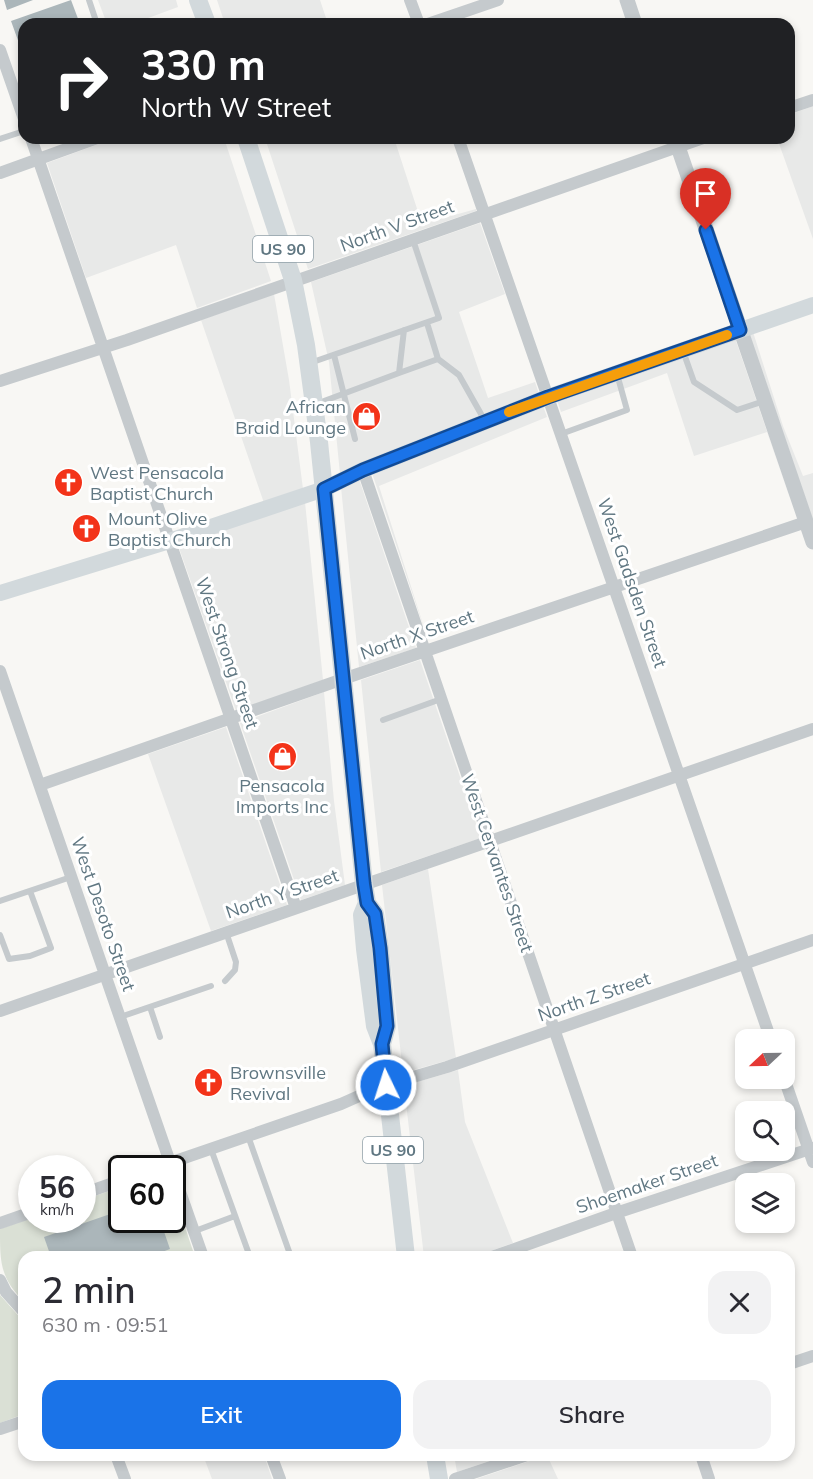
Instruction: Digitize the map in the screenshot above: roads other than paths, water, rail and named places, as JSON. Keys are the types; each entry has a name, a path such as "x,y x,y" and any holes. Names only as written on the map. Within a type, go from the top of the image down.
{"main road":[{"path":"198,0 205,18"},
{"name":"US 90","path":"248,144 293,280 315,405 367,903 362,915 365,949 375,1026 382,1044 404,1251"},
{"path":"0,593 169,541 324,489 363,470 548,397 813,305"},
{"path":"436,1461 439,1479"}],"street":[{"path":"410,0 417,18"},
{"path":"446,18 498,0"},
{"path":"627,0 633,18"},
{"path":"0,50 18,102"},
{"path":"795,106 813,100"},
{"name":"West Strong Street","path":"33,144 296,908"},
{"path":"0,173 80,144"},
{"name":"West Gadsden Street","path":"460,144 767,1029"},
{"name":"North V Street","path":"0,381 413,240 671,144"},
{"path":"677,144 813,542"},
{"name":"West Cervantes Street","path":"363,470 630,1251"},
{"name":"North X Street","path":"39,785 424,651 806,522"},
{"name":"West Desoto Street","path":"1,678 168,1155"},
{"name":"North Y Street","path":"0,1011 813,729"},
{"name":"North Z Street","path":"386,1085 554,1031 813,940"},
{"path":"788,1089 811,1149 813,1162"},
{"path":"186,1161 368,1092"},
{"name":"Shoemaker Street","path":"509,1251 811,1149"},
{"name":"West Desoto Street","path":"186,1208 201,1251"},
{"path":"0,1223 18,1217"},
{"path":"0,1280 6,1292 18,1305"},
{"path":"795,1362 813,1356"},
{"path":"0,1429 18,1423"},
{"path":"118,1461 125,1479"},
{"path":"274,1461 280,1479"},
{"path":"455,1479 509,1461"},
{"path":"703,1461 709,1479"}],"lane":[{"path":"88,0 95,18"},
{"path":"0,139 18,133"},
{"path":"309,363 439,318 413,240"},
{"path":"427,322 438,359 459,375 486,422"},
{"path":"399,373 404,330"},
{"path":"683,350 694,382 737,410 764,401"},
{"path":"334,355 355,439"},
{"path":"315,405 438,359"},
{"path":"561,434 627,410 617,373"},
{"path":"383,720 441,699"},
{"path":"0,901 71,877"},
{"path":"0,935 9,958 30,956 51,948 30,891"},
{"path":"225,981 235,970 236,962 226,933"},
{"path":"120,1018 212,986"},
{"path":"150,1007 160,1037"},
{"path":"248,1136 289,1251"},
{"path":"212,1149 248,1251"},
{"path":"194,1232 235,1216"}],"place":[{"name":"African Braid Lounge","path":"367,417"},
{"name":"West Pensacola Baptist Church","path":"69,483"},
{"name":"Mount Olive Baptist Church","path":"87,529"},
{"name":"Pensacola Imports Inc","path":"282,757"},
{"name":"Brownsville Revival","path":"209,1083"}]}
